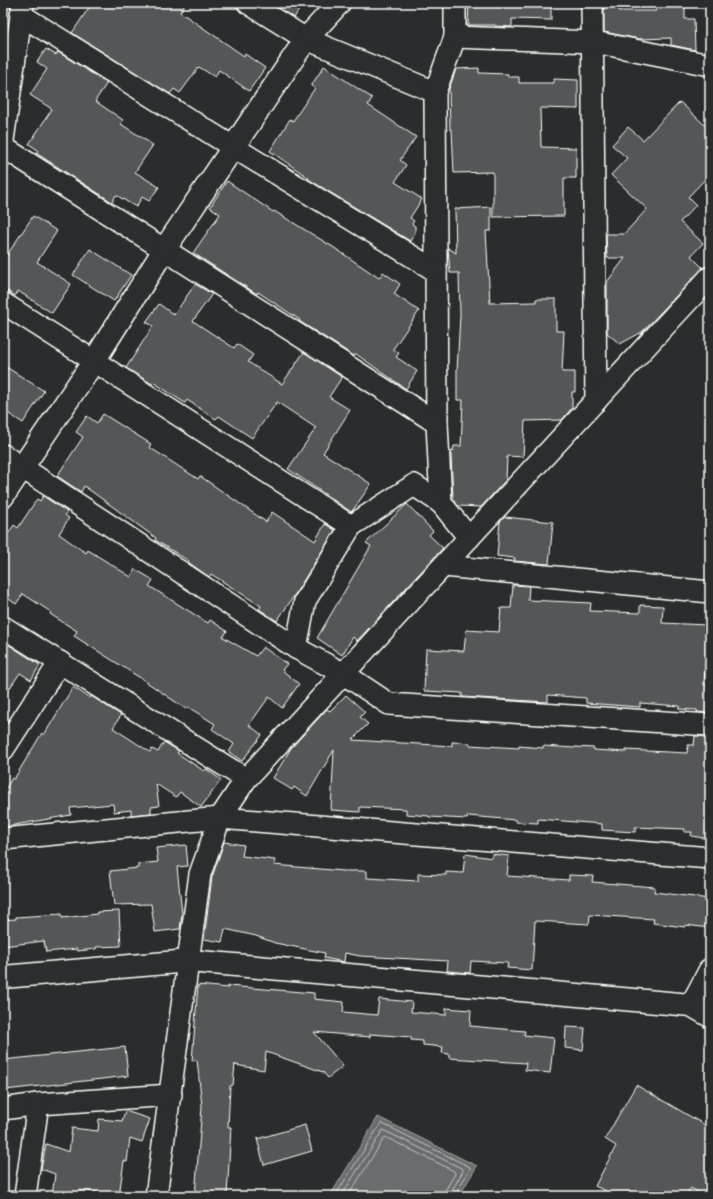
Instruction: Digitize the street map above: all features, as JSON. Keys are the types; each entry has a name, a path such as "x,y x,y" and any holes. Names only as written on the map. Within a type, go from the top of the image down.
{"street":[{"path":"248,3 306,39 435,92"},
{"path":"3,496 94,360 164,250 306,39 339,3"},
{"path":"441,503 438,423 435,92 455,37 455,3"},
{"path":"592,3 594,42 596,400"},
{"path":"3,140 22,9 233,147 436,271"},
{"path":"455,37 594,42 710,65"},
{"path":"3,146 164,250 438,423"},
{"path":"156,1196 200,874 220,818 246,779 710,277"},
{"path":"3,303 351,526"},
{"path":"3,455 296,648 344,674 390,704 710,725"},
{"path":"296,648 305,601 351,526 414,485 441,503 469,538"},
{"path":"444,566 710,592"},
{"path":"3,627 246,779"},
{"path":"3,750 60,662"},
{"path":"3,839 220,818 710,858"},
{"path":"3,977 189,961 691,1005 710,1016"},
{"path":"691,1005 710,969"},
{"path":"3,1109 38,1104 170,1095"},
{"path":"25,1196 38,1104"}],"water":[{"path":"378,1117 477,1166 459,1196 330,1196"}],"building":[{"path":"92,3 186,3 180,12 244,56 245,54 265,68 249,91 219,70 215,77 199,67 180,93 174,89 170,94 72,33"},
{"path":"271,3 303,3 294,18"},
{"path":"469,3 551,3 551,20 512,19 512,27 495,25 468,25"},
{"path":"604,3 616,3 616,8 619,8 619,11 656,11 656,3 685,3 685,19 694,19 695,50 671,45 671,38 639,39 604,32"},
{"path":"46,49 56,55 58,52 107,83 95,101 123,120 121,124 153,145 135,172 159,187 149,201 142,197 136,207 116,195 112,202 36,153 38,150 29,144 52,109 30,95 47,69 37,62"},
{"path":"324,66 372,98 368,105 416,137 400,160 406,165 395,182 422,199 410,218 414,221 412,224 415,226 415,233 410,241 308,179 309,178 270,151 290,119 293,121 315,88 311,86"},
{"path":"479,68 479,73 508,74 508,77 519,77 519,83 554,83 554,79 578,80 578,109 540,108 541,147 576,148 576,178 564,178 564,216 493,217 493,172 454,173 452,130 450,130 449,89 456,69"},
{"path":"680,102 710,130 710,174 688,197 696,205 680,222 703,243 691,256 703,268 642,332 620,344 607,333 607,282 625,258 607,258 606,234 624,234 647,209 611,175 627,158 612,145 628,127 643,140"},
{"path":"227,181 273,212 274,211 333,247 379,278 383,272 400,284 394,294 419,311 393,349 399,353 396,357 417,371 406,389 356,354 354,356 299,321 300,320 258,292 257,294 193,253 220,214 210,207"},
{"path":"491,207 491,231 486,231 490,303 536,302 536,299 556,299 556,331 564,331 562,372 575,372 575,392 572,392 572,408 562,420 525,421 523,457 507,456 506,480 481,507 458,506 453,499 451,451 453,452 454,446 461,446 463,400 457,400 460,315 459,273 450,273 448,248 456,253 455,209"},
{"path":"33,216 57,231 37,262 71,284 52,313 18,291 15,296 3,288 3,261"},
{"path":"90,249 131,275 114,301 73,275"},
{"path":"195,284 212,294 193,321 234,348 237,344 253,355 248,362 282,384 304,352 342,377 329,397 350,410 323,453 371,484 351,512 288,469 316,428 277,402 252,438 219,416 216,419 187,400 185,403 153,382 152,384 126,368 153,326 146,322 159,304 174,315"},
{"path":"3,365 44,391 23,423 3,410"},
{"path":"103,414 151,444 149,447 198,479 200,476 266,522 272,512 315,541 325,524 335,530 277,621 259,609 261,606 211,574 209,577 188,562 189,561 155,540 156,538 84,486 81,492 57,476 83,437 76,432 87,416 97,423"},
{"path":"43,496 67,512 65,515 69,518 59,534 86,553 88,550 131,577 135,569 153,580 149,586 208,623 210,620 227,631 223,637 256,656 263,647 287,664 282,670 299,684 282,708 269,697 249,725 262,735 242,761 229,752 234,744 212,729 215,724 188,707 186,709 74,636 77,631 50,614 51,612 23,594 16,604 3,595 3,541 14,525 18,528 37,499 40,501"},
{"path":"407,504 433,531 429,535 443,548 357,641 353,637 342,655 317,638 371,546 366,543"},
{"path":"505,517 553,522 549,564 514,561 515,558 497,556 500,521"},
{"path":"513,585 529,586 528,600 591,603 590,611 640,613 640,605 663,606 662,623 707,625 704,685 710,685 710,713 697,712 697,710 679,709 679,706 640,703 640,707 586,703 586,698 548,695 548,702 462,697 462,693 424,691 426,649 464,651 466,630 499,632 501,608 511,608"},
{"path":"3,641 40,665 31,680 20,673 3,698"},
{"path":"73,687 90,698 91,696 121,715 113,728 150,752 152,749 158,752 164,742 179,751 177,753 204,771 206,769 221,780 201,807 180,792 176,797 156,784 159,806 151,807 151,813 131,815 131,810 114,812 113,804 70,808 71,815 3,827 3,793 12,778 14,779 42,733 44,735"},
{"path":"346,695 365,712 360,717 368,724 352,740 452,746 452,742 470,743 469,745 519,748 519,746 543,748 543,746 594,748 594,750 626,752 626,750 687,753 688,745 694,745 695,736 710,737 710,839 691,836 692,832 684,832 685,829 635,827 635,832 602,830 602,824 538,819 538,823 468,816 467,819 429,817 406,814 406,809 360,807 360,812 331,810 334,750 307,796 294,787 292,790 273,778 291,748 327,709 330,711"},
{"path":"224,842 244,845 242,856 275,860 274,865 343,871 367,871 367,878 418,881 418,874 446,875 446,872 463,873 465,854 492,858 492,854 509,856 507,876 569,880 569,875 593,876 592,882 655,887 654,892 710,899 710,928 653,923 654,919 590,915 589,924 535,921 532,970 507,968 508,963 471,961 470,973 447,971 448,961 360,956 345,953 344,962 324,958 325,953 275,943 256,936 225,929 222,942 204,939 212,877"},
{"path":"186,845 188,866 177,867 182,914 180,929 155,932 151,904 114,905 110,871 138,868 138,864 158,862 156,848"},
{"path":"119,911 121,946 96,947 96,949 77,951 77,949 46,952 44,941 3,946 3,920 16,919 16,917 62,914 62,918 97,914 97,912"},
{"path":"198,985 314,993 314,999 344,1002 343,1012 377,1015 379,999 412,1002 411,1012 446,1015 446,1008 471,1010 470,1026 525,1031 524,1035 554,1038 550,1073 525,1070 526,1063 449,1058 449,1054 442,1053 443,1047 423,1045 423,1041 411,1040 411,1037 370,1034 370,1037 314,1032 343,1066 328,1078 323,1072 266,1052 264,1070 235,1064 233,1085 230,1086 228,1127 231,1127 227,1196 195,1196 202,1106 197,1060 192,1061"},
{"path":"566,1027 585,1028 583,1050 565,1048"},
{"path":"125,1047 128,1076 5,1090 3,1060"},
{"path":"636,1085 710,1128 710,1196 704,1196 691,1188 686,1196 616,1196 595,1186 616,1146 605,1139"},
{"path":"125,1111 150,1119 142,1142 130,1138 127,1162 124,1161 119,1196 80,1190 79,1196 52,1196 55,1174 41,1169 46,1144 69,1152 72,1128 98,1131 99,1119 122,1121"},
{"path":"305,1125 312,1151 264,1165 257,1139"}]}
